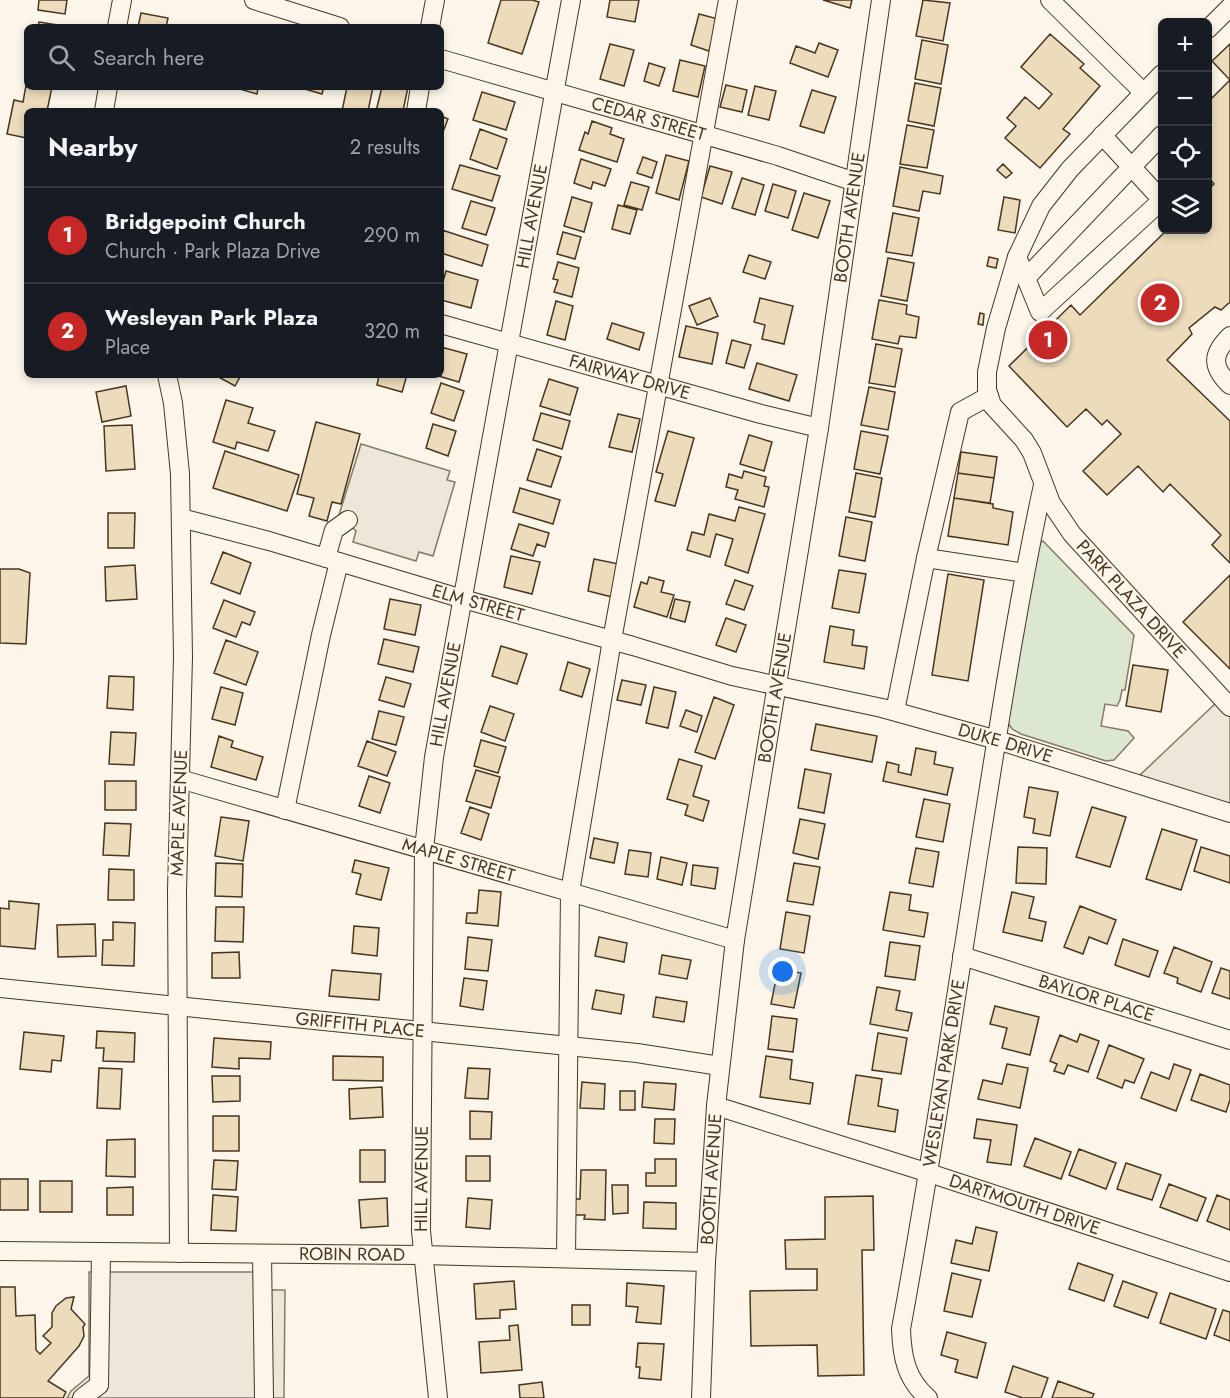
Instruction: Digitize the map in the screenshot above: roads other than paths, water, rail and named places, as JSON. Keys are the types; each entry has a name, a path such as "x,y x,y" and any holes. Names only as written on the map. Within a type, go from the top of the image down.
{"street":[{"path":"118,24 122,0"},
{"path":"254,0 281,4 332,24"},
{"path":"431,24 435,0"},
{"name":"HILL AVENUE","path":"438,1398 422,1231 424,849 434,757 571,0"},
{"path":"566,1258 570,892 612,640 728,0"},
{"name":"BOOTH AVENUE","path":"701,1398 706,1262 716,1106 735,940 819,428 881,0"},
{"path":"1057,2 1143,92"},
{"path":"1212,25 1230,7"},
{"name":"CEDAR STREET","path":"444,60 778,156 855,182"},
{"path":"895,711 926,558 960,412 989,396 987,372 996,328 1017,257 1041,206 1070,169 1158,78"},
{"path":"104,108 108,90"},
{"path":"416,108 420,90"},
{"path":"1102,135 1158,196"},
{"path":"1026,278 1158,139"},
{"path":"1017,257 1040,312 1158,204"},
{"name":"FAIRWAY DRIVE","path":"444,325 659,386 819,428"},
{"path":"1230,336 1216,353 1217,370 1230,385"},
{"name":"MAPLE AVENUE","path":"167,378 173,403 179,464 183,657 177,891 179,1253"},
{"name":"PARK PLAZA DRIVE","path":"989,396 992,405 1024,440 1032,453 1051,503 1072,534 1230,707"},
{"path":"997,740 1025,573 1043,485"},
{"name":"ELM STREET","path":"181,518 732,676 777,686"},
{"path":"285,810 321,635 334,530 348,520"},
{"path":"926,558 1025,573"},
{"name":"DUKE DRIVE","path":"777,686 895,711 997,740 1230,813"},
{"name":"WESLEYAN PARK DRIVE","path":"928,1398 919,1390 908,1373 902,1353 901,1329 929,1173 997,740"},
{"name":"MAPLE STREET","path":"180,779 735,940"},
{"name":"BAYLOR PLACE","path":"962,956 1230,1040"},
{"name":"GRIFFITH PLACE","path":"0,988 637,1053 720,1066"},
{"name":"DARTMOUTH DRIVE","path":"716,1106 1230,1272"},
{"name":"ROBIN ROAD","path":"0,1251 423,1255 706,1262"},
{"path":"82,1398 99,1385 100,1252"},
{"path":"262,1254 264,1398"}],"place":[{"name":"Wesleyan Park Plaza","path":"1160,303"},
{"name":"Bridgepoint Church","path":"1048,340"}]}
